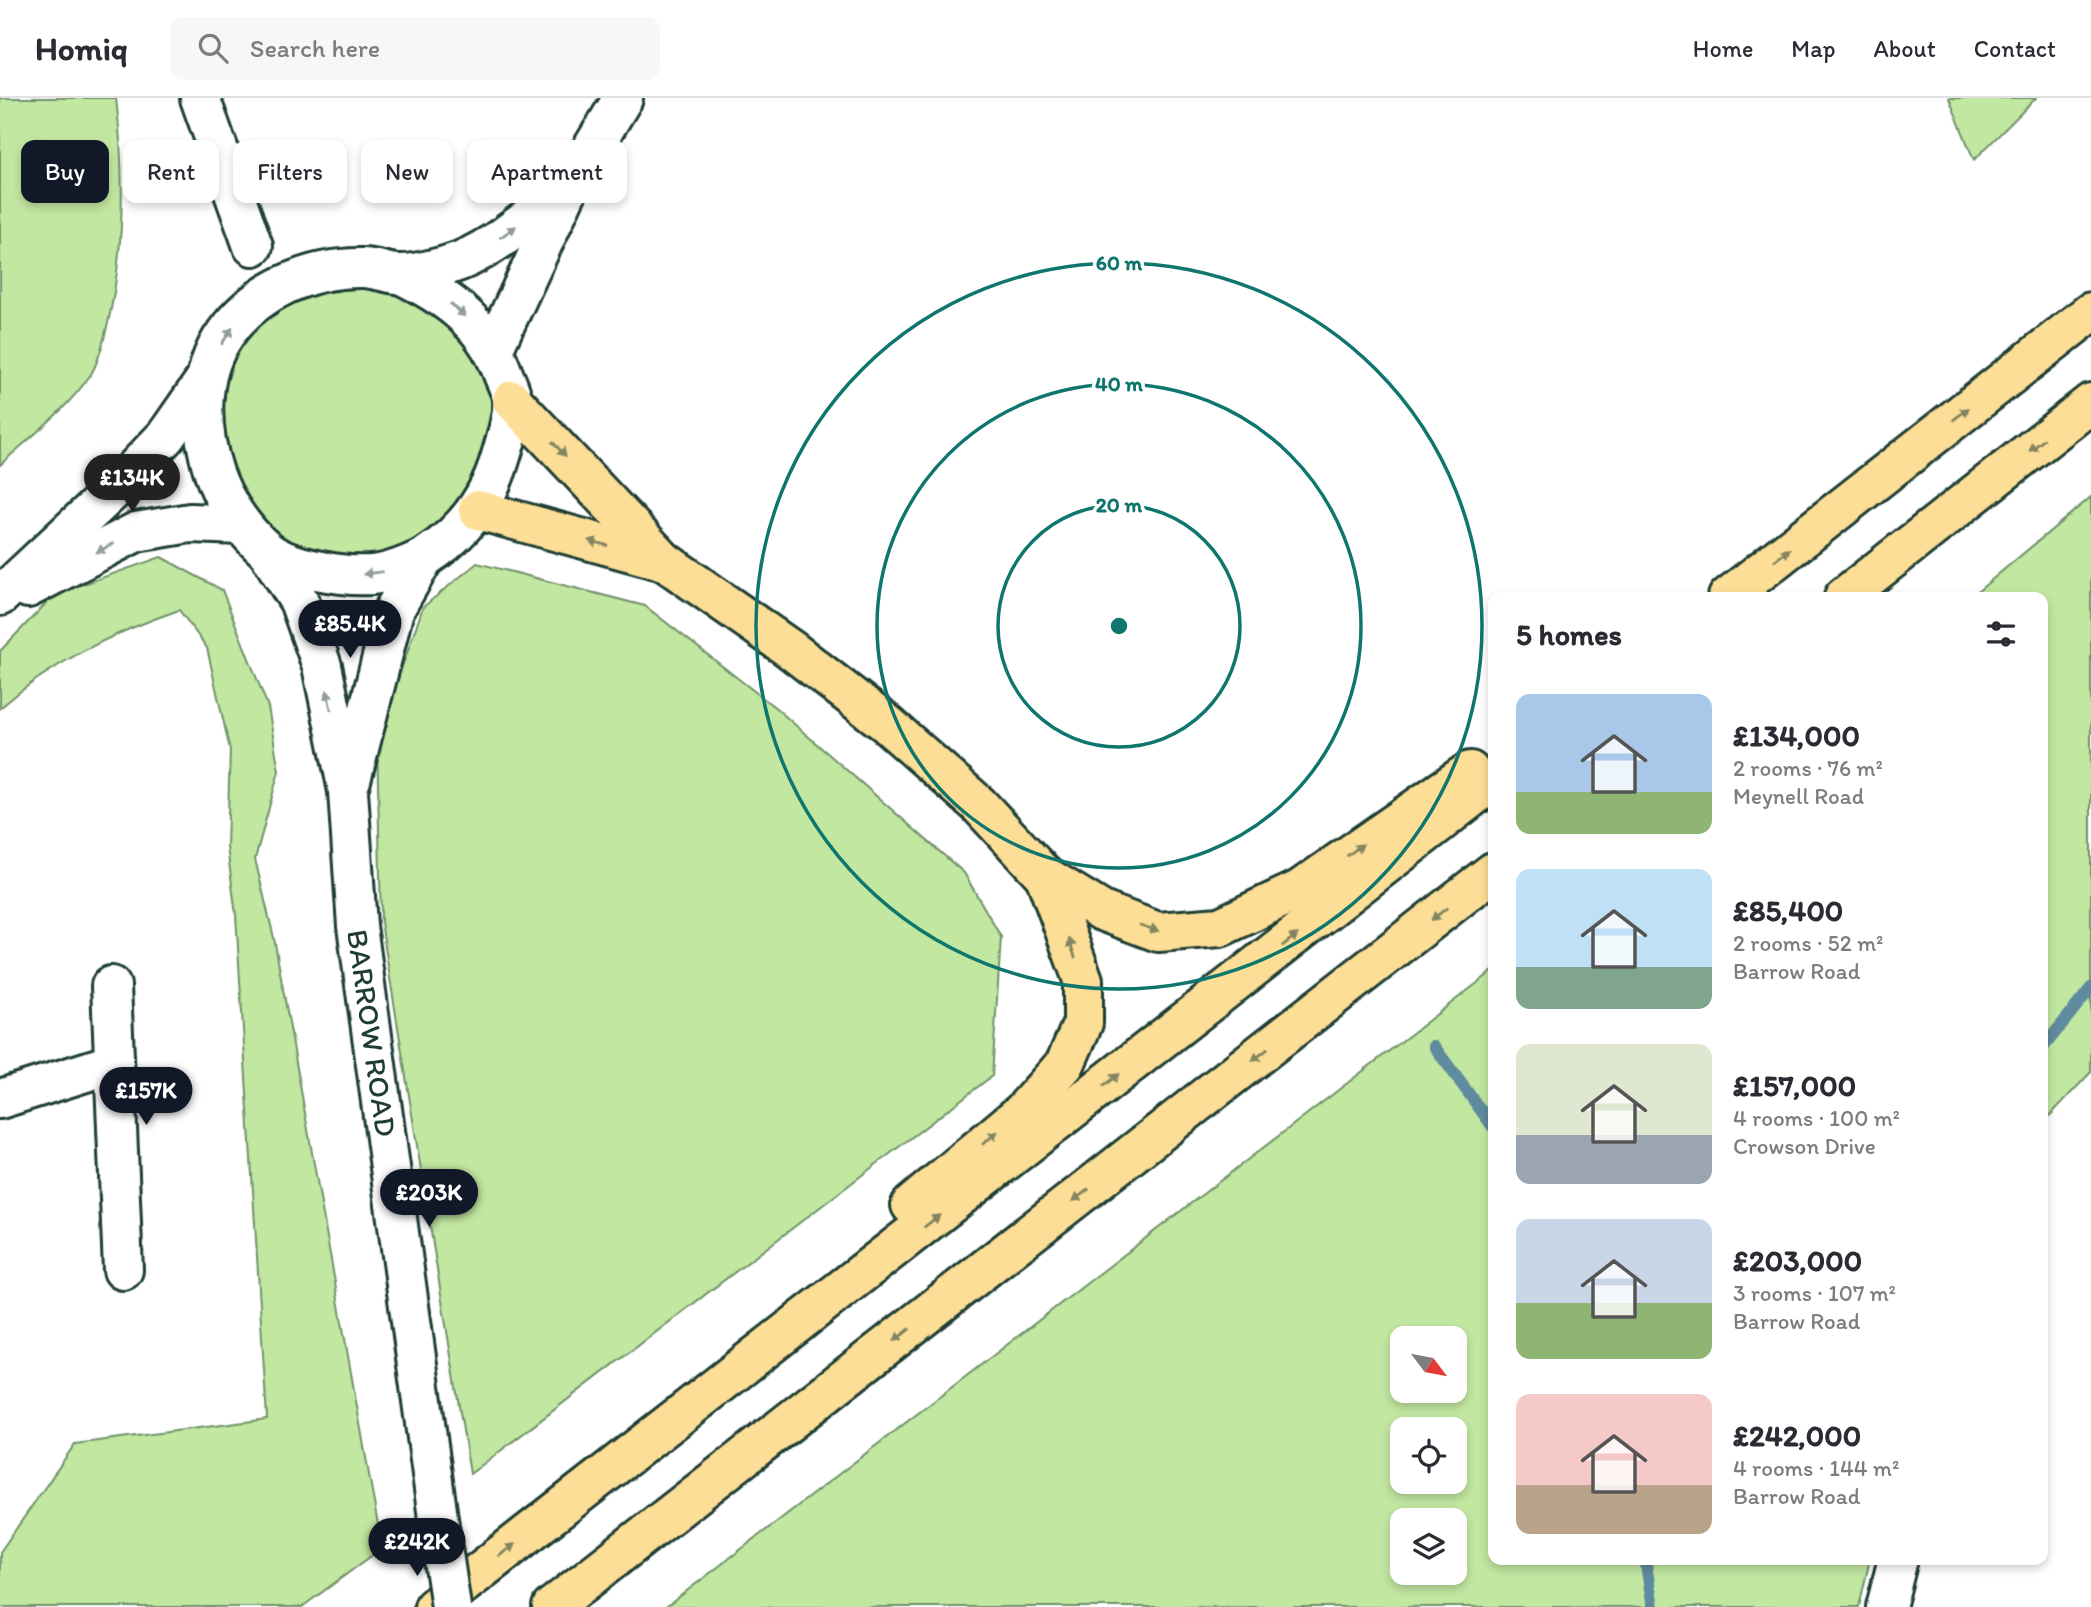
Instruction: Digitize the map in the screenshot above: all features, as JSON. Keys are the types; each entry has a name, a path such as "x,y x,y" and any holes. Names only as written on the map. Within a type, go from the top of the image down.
{"highway":[{"path":"1734,592 2091,312"},
{"path":"512,400 664,561 790,649 886,723 978,804 1045,876 1102,911 1158,932 1220,927 1299,890 1447,784 1488,760"},
{"path":"1850,592 2091,403"},
{"path":"478,510 664,561"},
{"path":"434,1607 1488,785"},
{"path":"704,1399 876,1234 1023,1111 1065,1065 1083,1023 1083,980 1045,876"},
{"path":"552,1607 1488,876"}],"street":[{"path":"200,98 253,246"},
{"path":"597,140 623,98"},
{"path":"400,274 460,261 502,236 546,203"},
{"path":"494,348 562,203"},
{"path":"0,596 166,436 205,380 225,334 252,307 281,285 332,269 366,268 400,274 435,291 477,326 494,348 512,400 496,474 478,510 424,558 373,575 313,570 255,539 190,523 136,532 0,603"},
{"name":"BARROW ROAD","path":"205,380 203,418 208,454 222,490 299,601 322,666 348,791 357,926 451,1607"},
{"name":"BARROW ROAD","path":"348,791 394,610 424,558"},
{"path":"111,986 123,1270"},
{"path":"0,1099 114,1063"},
{"path":"1886,1607 1896,1565"}],"green space":[{"path":"0,98 116,98 122,183 118,267 108,323 97,362 82,387 71,399 0,465"},
{"path":"1949,98 2036,98 1974,160"},
{"path":"332,269 435,291 512,400 449,539 313,570 216,479 225,334"},
{"path":"2091,497 2091,1072 2048,1118 2048,592 1977,592"},
{"path":"161,557 222,590 268,707 279,771 255,859 274,938 382,1548 302,1607 0,1607 0,1552 75,1444 267,1419 236,915 227,847 230,750 207,648 179,610 84,650 41,677 0,708 0,651 55,594"},
{"path":"477,563 645,606 777,709 964,873 1001,937 992,1076 470,1474 381,922 377,739 423,607"},
{"path":"1488,975 1488,1565 1869,1565 1859,1607 666,1607"}],"waterway":[{"path":"2048,1042 2091,988"},
{"path":"1434,1046 1488,1120"},
{"path":"1646,1565 1653,1607"}]}
